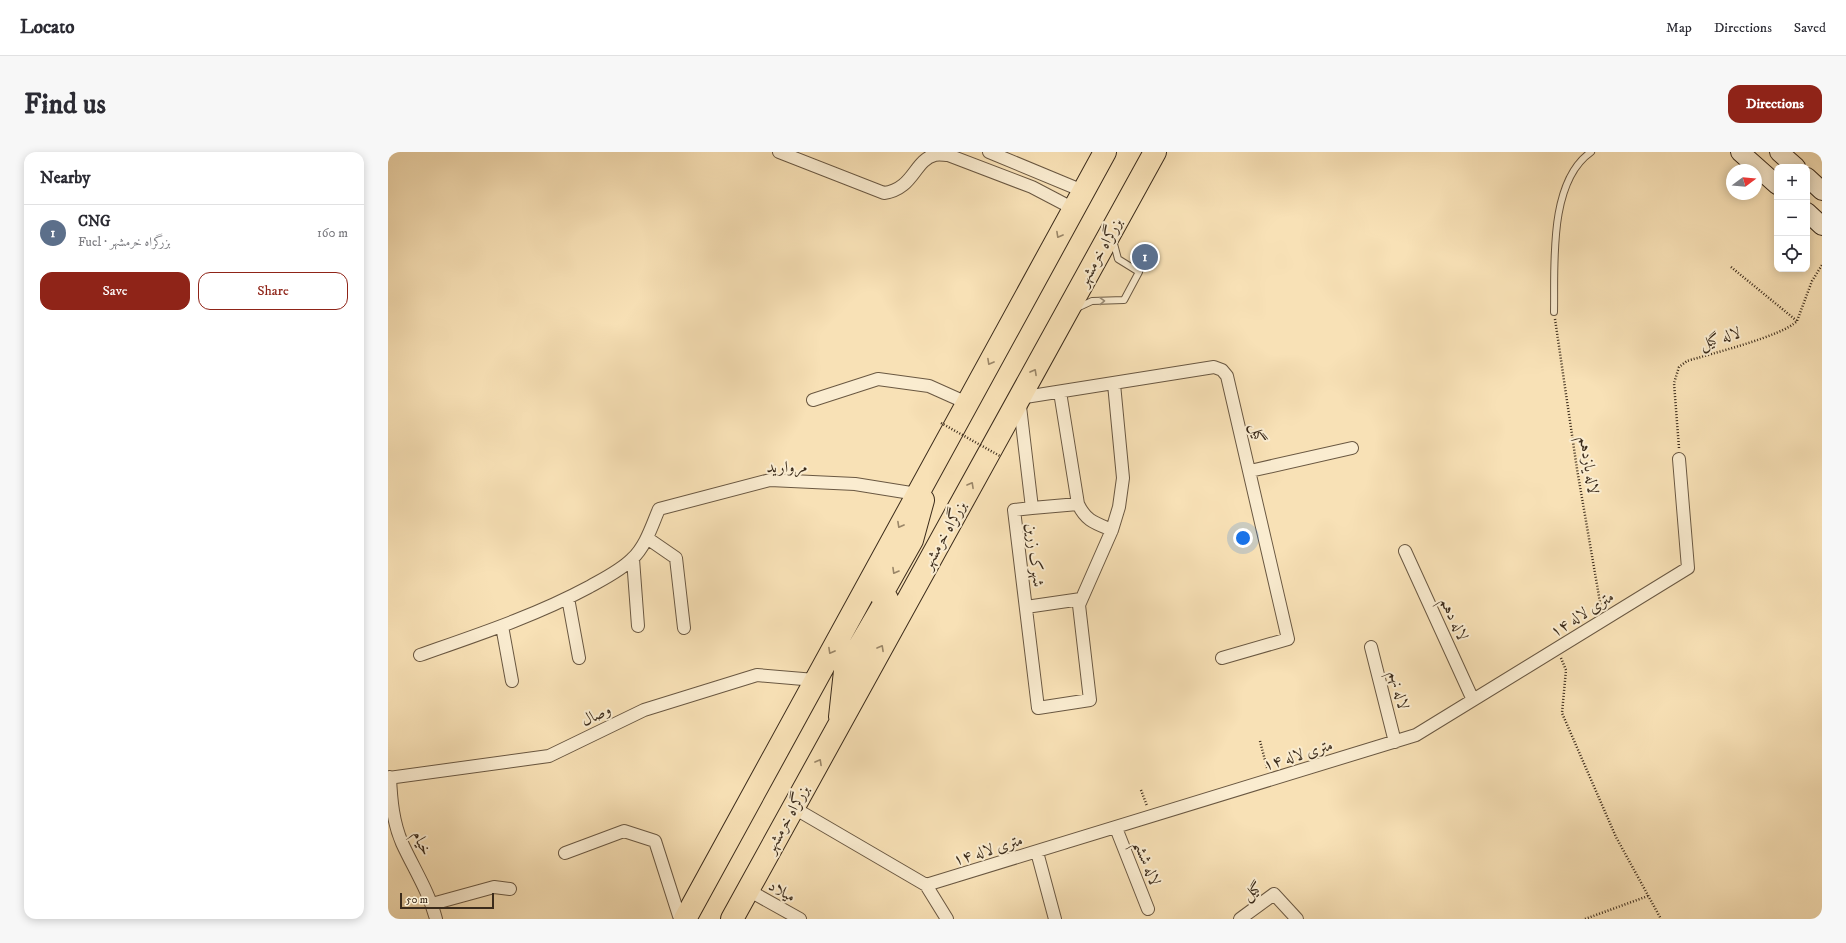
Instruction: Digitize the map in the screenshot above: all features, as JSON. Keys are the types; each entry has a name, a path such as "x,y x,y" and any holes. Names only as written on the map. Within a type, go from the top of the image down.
{"highway":[{"name":"بزرگراه خرمشهر","path":"732,919 839,725 884,598 917,494 1105,152"},
{"name":"بزرگراه خرمشهر","path":"685,919 816,680 884,598 1019,398 1155,152"},
{"path":"884,598 912,540 931,470"}],"main road":[{"path":"1740,152 1774,182"},
{"path":"1779,152 1793,164"},
{"path":"1810,180 1822,191"},
{"path":"1810,215 1822,226"}],"street":[{"path":"779,152 884,193 893,192 902,188 926,160 936,155 948,155 1032,187 1079,200"},
{"path":"989,152 1079,200"},
{"name":"گیل","path":"1019,398 1214,367 1222,370 1227,376 1232,390 1288,639 1222,658"},
{"path":"813,400 878,379 929,386 967,403"},
{"path":"1026,607 1081,599 1112,530 1119,507 1123,478 1114,384"},
{"path":"1060,392 1078,504 1084,516 1094,523 1112,530"},
{"name":"شهرک زرین","path":"1019,398 1032,508 1014,510 1038,708 1090,700 1079,613 1081,599"},
{"path":"1250,471 1352,448"},
{"name":"۱۴ متری لاله","path":"926,885 1416,735 1688,568 1679,459"},
{"name":"مروارید","path":"647,538 659,509 770,480 855,484 917,494"},
{"path":"1032,508 1078,504"},
{"path":"420,655 502,626 568,598 611,575 633,559 647,538 676,558 684,628"},
{"name":"لاله دهم","path":"1405,551 1473,700"},
{"path":"633,559 638,626"},
{"path":"568,598 579,658"},
{"path":"502,626 512,681"},
{"name":"لاله نهم","path":"1371,647 1395,742"},
{"name":"وصال","path":"389,777 550,756 644,710 757,675 816,680"},
{"name":"خیام","path":"389,777 392,808 402,843 432,904 436,919"},
{"path":"794,808 926,885 947,919"},
{"name":"لاله ششم","path":"1116,828 1148,909"},
{"path":"565,853 624,831 655,841 680,919"},
{"path":"1037,852 1055,919"},
{"path":"432,904 494,887 510,889"},
{"name":"میلاد","path":"748,890 800,919"},
{"name":"گیل","path":"1240,919 1274,894 1297,919"}],"lane":[{"path":"1554,312 1556,226 1570,175 1591,152"},
{"path":"1066,313 1092,301 1124,300 1139,272 1118,259 1111,231"}],"path":[{"path":"1731,267 1796,321 1812,281 1822,265"},
{"name":"لاله یازدهم","path":"1554,312 1577,469 1603,620"},
{"name":"لاله گیل","path":"1679,459 1674,383 1679,367 1687,361 1773,334 1793,325 1796,321"},
{"path":"941,423 1000,456"},
{"path":"1557,648 1566,670 1562,713 1616,836 1661,919"},
{"path":"1260,742 1271,780"},
{"path":"1141,790 1151,817"},
{"path":"1585,919 1648,896"}],"place":[{"name":"CNG","path":"1145,257"}]}
